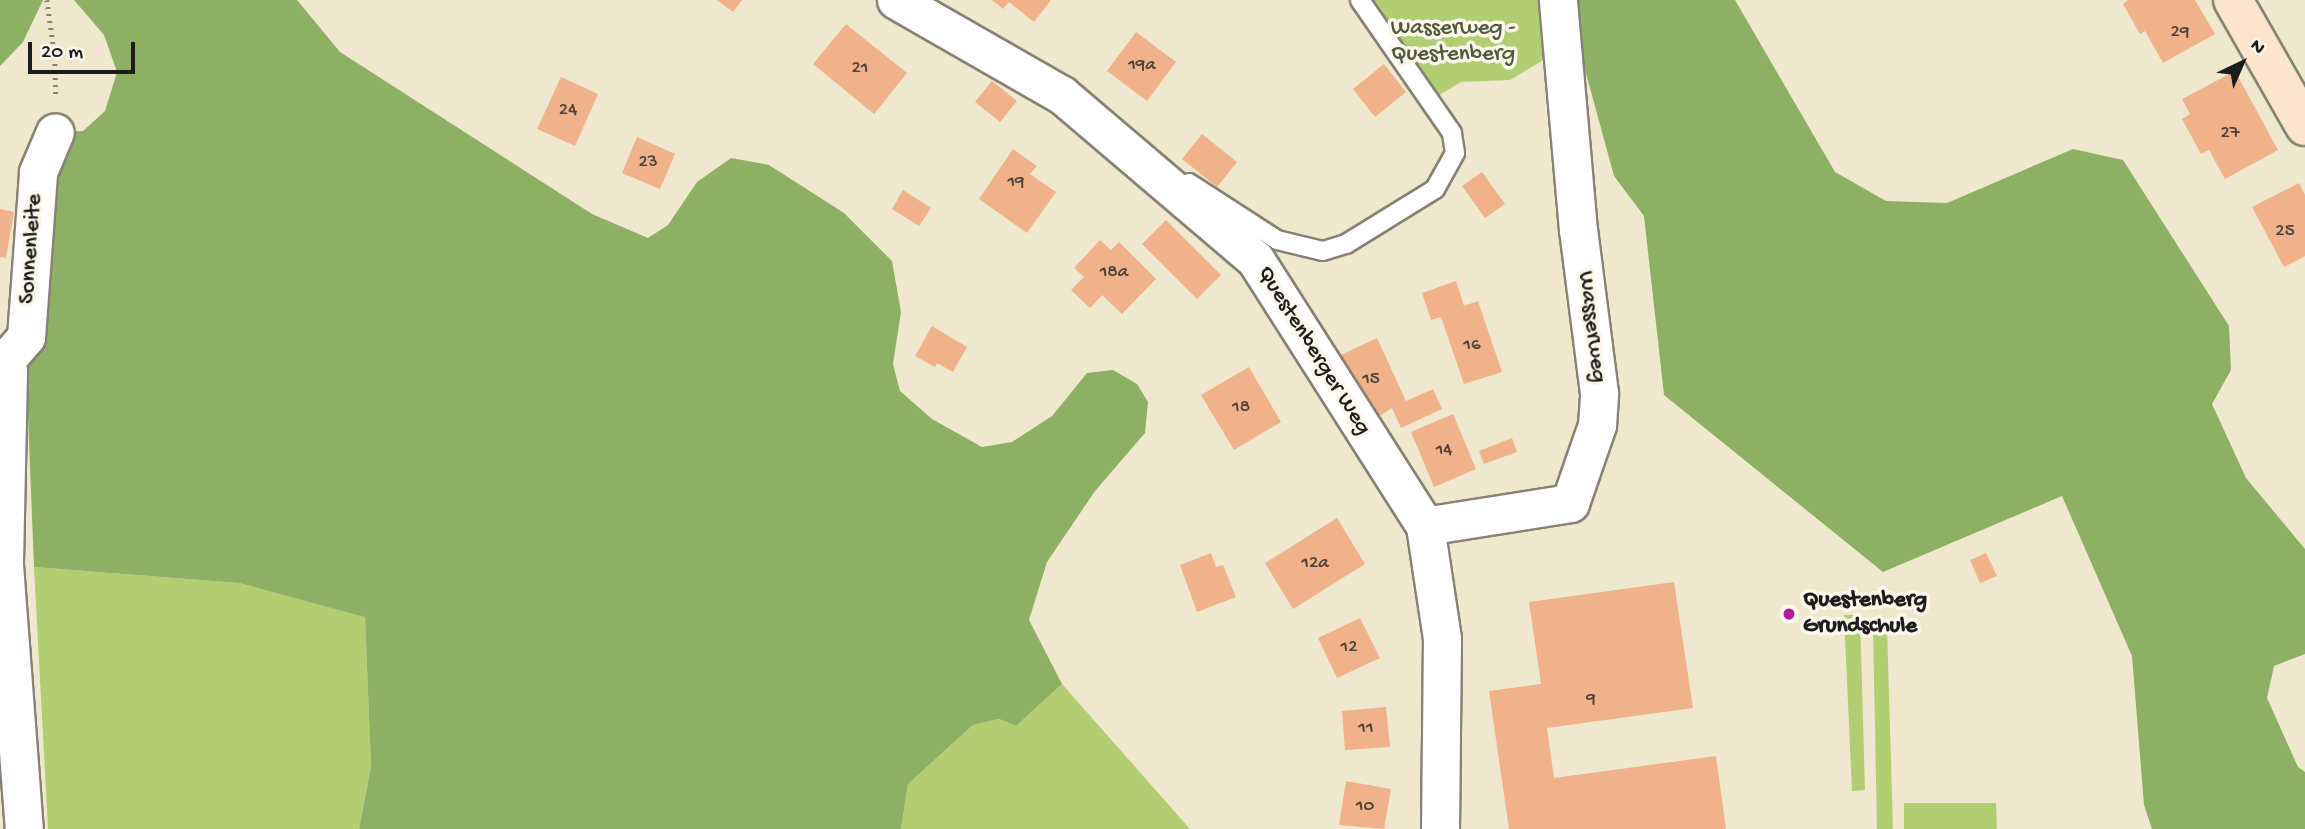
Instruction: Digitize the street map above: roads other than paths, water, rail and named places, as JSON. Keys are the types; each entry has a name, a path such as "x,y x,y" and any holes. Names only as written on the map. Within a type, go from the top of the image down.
{"street":[{"name":"Questenberger Weg","path":"896,0 1062,95 1255,259 1424,526 1442,638 1440,829"},
{"name":"Wasserweg","path":"1424,526 1570,503 1597,425 1599,393 1578,230 1558,0"},
{"path":"2233,0 2305,126"},
{"name":"Sonnenleite","path":"24,829 4,565 8,371 3,360 26,337 38,172 55,132"}],"lane":[{"path":"1140,164 1181,177 1277,240 1323,251 1346,244 1435,189 1455,153 1452,133 1360,0"}],"place":[{"name":"Questenberg Grundschule","path":"1789,614"}],"park label":[{"name":"Wasserweg - Questenberg","path":"1453,42"}]}
